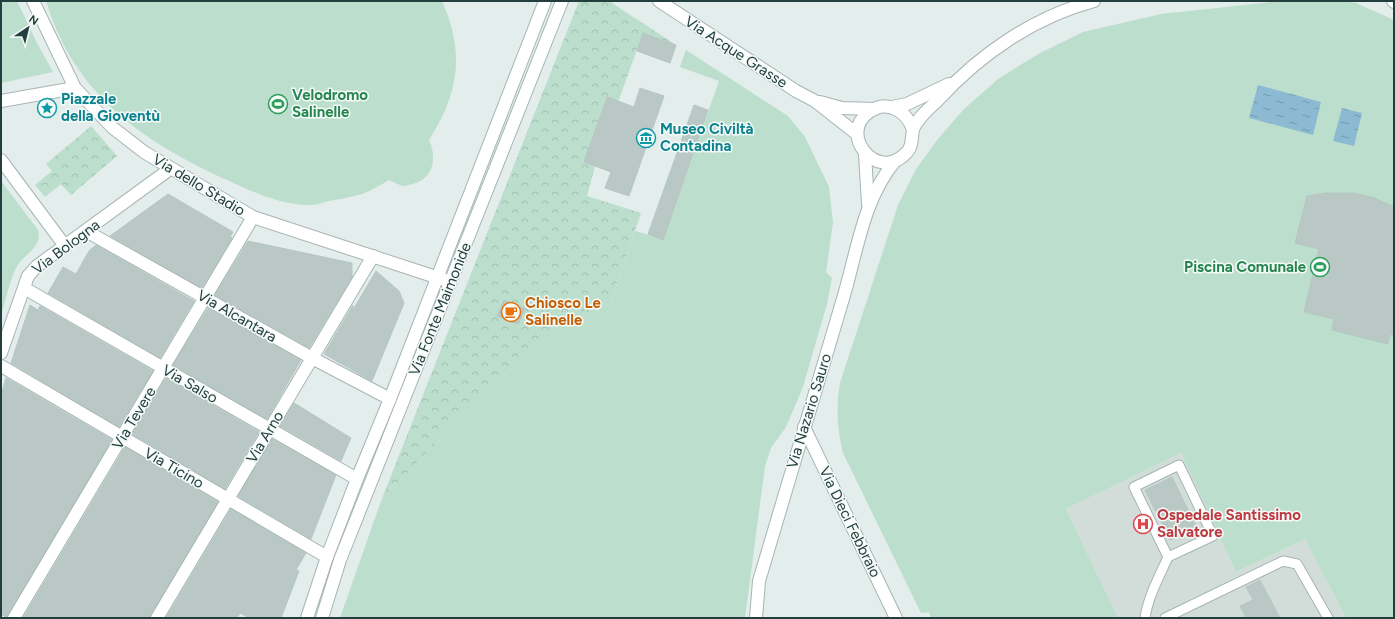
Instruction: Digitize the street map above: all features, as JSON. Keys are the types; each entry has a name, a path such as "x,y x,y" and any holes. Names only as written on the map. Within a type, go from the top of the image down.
{"street":[{"name":"Via dello Stadio","path":"33,1 75,88 113,128 144,152 170,169 253,217 451,282"},
{"name":"Via Fonte Maimonide","path":"307,618 327,557 357,479 390,399 545,1"},
{"name":"Via Fonte Maimonide","path":"322,618 340,560 562,1"},
{"name":"Via Acque Grasse","path":"659,1 796,91 815,101"},
{"path":"868,204 886,172 895,161 908,152 912,141 913,130 922,117 957,80 994,50 1028,27 1053,15 1094,1"},
{"path":"815,101 842,108 892,107 920,98 957,80"},
{"path":"1,102 75,88"},
{"path":"815,101 857,134"},
{"path":"892,107 906,116 913,130"},
{"path":"868,204 865,154 859,144 857,134 862,118 876,108"},
{"path":"865,154 879,162 895,161"},
{"path":"1,160 65,246"},
{"name":"Via Bologna","path":"1,353 28,276 37,266 170,169"},
{"name":"Via Nazario Sauro","path":"757,617 759,581 849,280 868,204"},
{"name":"Via Tevere","path":"14,618 253,217"},
{"name":"Via Alcantara","path":"86,231 312,358 390,399"},
{"name":"Via Arno","path":"157,618 372,256"},
{"name":"Via Salso","path":"24,288 269,430 357,479"},
{"name":"Via Ticino","path":"1,366 327,557"},
{"name":"Via Dieci Febbraio","path":"804,427 896,618"}],"lane":[{"path":"1145,618 1146,610 1156,582 1168,557 1213,536 1179,465 1134,487 1168,557"},
{"path":"1165,618 1282,561 1297,564 1328,618"}],"shaded area":[{"name":"Ospedale Santissimo Salvatore","path":"1181,453 1236,572 1305,539 1346,618 1118,618 1066,509"}],"green space":[{"path":"1,1 17,1 53,72 1,83"},
{"name":"Velodromo Salinelle","path":"46,1 442,1 454,38 456,55 455,72 447,106 429,140 433,153 432,166 425,177 413,184 404,186 389,180 362,194 316,205 301,205 279,201 237,185 167,149 140,131 116,111 93,88 74,63 58,34"},
{"path":"579,1 609,1 676,45 643,33 618,102 606,98 584,162 595,166 587,196 641,213 610,304 576,320 540,342 469,408 381,501"},
{"path":"1281,1 1341,1 1356,3 1394,20 1394,618 1346,618 1305,539 1236,572 1181,453 1066,509 1118,618 931,618 929,612 921,613 843,453 838,427 840,383 898,205 916,169 938,139 964,109 998,79 1040,53 1083,32 1161,14"},
{"path":"686,50 788,116 805,137 829,187 833,223 826,272 832,278 827,304 803,387 786,427 771,448 765,466 745,618 340,618 381,501 469,408 540,342 576,320 610,304 635,231 663,239 719,81 680,67"},
{"path":"91,126 117,156 71,195 61,184 45,197 35,185 52,171 46,164"},
{"path":"1,181 38,230 39,236 38,242 16,268 9,285 1,315"}],"water":[{"path":"1258,85 1321,102 1313,135 1249,118"},
{"path":"1342,108 1362,113 1354,146 1333,141"}],"building":[{"path":"643,33 676,45 670,63 637,51"},
{"path":"640,88 664,96 629,196 605,188 611,172 584,162 607,97 634,107"},
{"path":"694,105 708,110 663,240 648,234"},
{"path":"1326,193 1353,193 1375,198 1394,207 1394,335 1390,334 1388,344 1332,330 1334,319 1304,312 1319,249 1295,243 1307,196"},
{"path":"168,194 233,232 230,237 232,238 202,288 110,236"},
{"path":"248,241 352,263 352,277 309,348 215,295"},
{"path":"96,245 194,301 160,358 48,293 63,267 76,274 89,251"},
{"path":"376,271 399,291 404,303 372,381 324,354 353,305 353,310"},
{"name":"Chiosco Le Salinelle","path":"504,300 525,309 518,324 497,316"},
{"path":"30,305 38,310 40,306 153,371 119,427 11,363"},
{"path":"208,308 301,360 267,419 173,365"},
{"path":"6,378 112,440 7,618 1,614 1,396"},
{"path":"166,378 259,432 225,489 132,434"},
{"path":"294,403 351,438 341,461 280,426"},
{"path":"272,439 336,475 311,539 238,496"},
{"path":"125,447 218,502 150,618 23,618"},
{"path":"1172,477 1197,528 1170,540 1145,490"},
{"path":"231,509 306,553 296,570 299,571 281,618 249,618 240,613 237,618 166,618"},
{"path":"1260,580 1280,618 1246,618 1240,606 1253,600 1246,587"}],"place":[{"name":"Velodromo Salinelle","path":"278,104"},
{"name":"Piazzale della Gioventù","path":"47,108"},
{"name":"Museo Civiltà Contadina","path":"646,138"},
{"name":"Piscina Comunale","path":"1320,267"},
{"name":"Chiosco Le Salinelle","path":"511,312"},
{"name":"Ospedale Santissimo Salvatore","path":"1143,524"}]}
